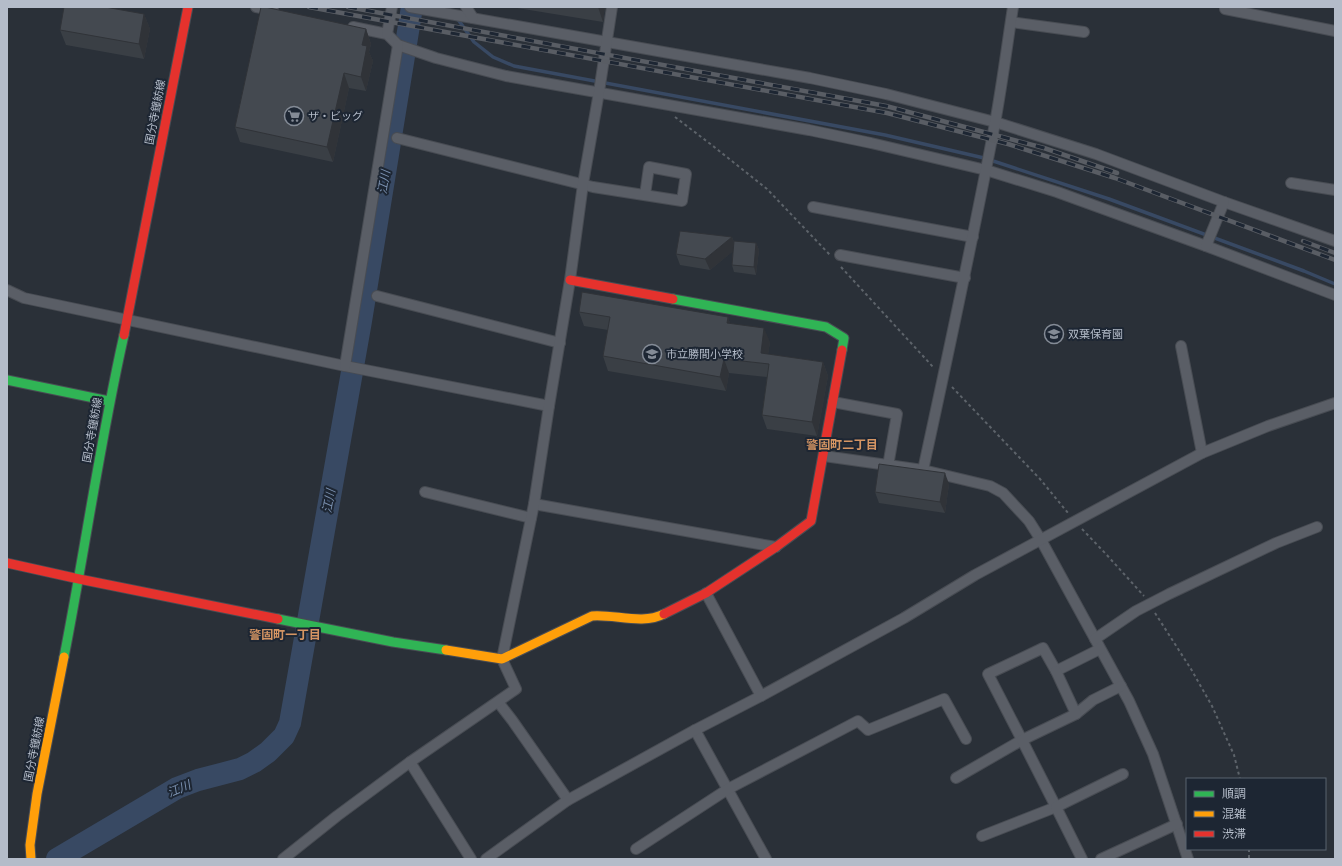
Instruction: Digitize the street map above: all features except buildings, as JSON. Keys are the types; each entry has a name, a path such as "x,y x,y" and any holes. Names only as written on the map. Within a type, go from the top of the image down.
{"street":[{"name":"国分寺鐘紡線","path":"31,859 30,845 37,794 79,579 109,401 127,319 188,7"},
{"path":"256,7 285,13"},
{"path":"386,34 392,7"},
{"path":"410,7 810,78 886,94 995,122 1096,154 1224,202 1335,241"},
{"path":"466,7 473,18"},
{"path":"283,859 337,816 410,762 516,689 502,659 534,504 570,280 583,184 612,7"},
{"path":"923,470 973,237 995,122 1013,7"},
{"path":"1226,9 1335,31"},
{"path":"1011,22 1084,32"},
{"path":"343,25 386,34 398,45 436,58 506,76 817,132 886,146 986,170 1057,192 1335,295"},
{"path":"345,366 398,45"},
{"path":"397,138 593,187 682,201 686,174 649,167 645,195"},
{"path":"1291,183 1335,190"},
{"path":"1206,246 1224,202"},
{"path":"813,206 973,237"},
{"path":"837,259 965,278"},
{"path":"7,563 79,579 393,642 502,659 592,616 604,615 642,620 660,616 706,593 776,547 811,521 824,456 844,338 826,327 570,280"},
{"path":"7,290 24,298 345,366 549,406"},
{"path":"377,296 560,343"},
{"path":"1181,346 1202,453"},
{"path":"7,380 109,401"},
{"path":"833,402 898,414 888,466"},
{"path":"486,859 568,800 904,618 976,574 1202,453 1268,426 1335,403"},
{"path":"824,456 923,470 990,486 1003,493 1029,521 1041,540 1129,701 1153,754 1188,859"},
{"path":"425,492 531,518"},
{"path":"534,504 776,547"},
{"path":"1095,639 1136,611 1276,543 1317,527"},
{"path":"706,593 761,696"},
{"path":"1076,714 1056,671 1043,648 988,674 1082,859"},
{"path":"1056,671 1100,649"},
{"path":"956,778 1022,740 1076,714 1093,700 1121,686"},
{"path":"636,849 728,789 858,721 868,730 944,700 966,739"},
{"path":"498,702 568,800"},
{"path":"695,730 766,859"},
{"path":"410,762 471,859"},
{"path":"982,836 1056,807 1123,774"},
{"path":"1101,859 1177,824"}],"path":[{"path":"671,114 767,189 837,259 943,378 1040,479 1075,522 1105,553 1150,604 1191,669 1212,706 1234,755 1240,778"}],"waterway":[{"name":"江川","path":"57,859 177,788 198,780 240,769 254,762 268,752 284,736 290,723 361,321 412,7"},
{"path":"457,18 474,42 493,57 514,66 885,135 984,158 1109,199 1304,271 1335,284"}],"railway":[{"path":"309,7 887,113 1008,144 1115,178 1335,260"},
{"path":"348,7 886,106 1044,148 1117,173"},
{"path":"1303,241 1335,253"}],"traffic: fast":[{"path":"673,299 826,327 844,338 842,350"},
{"path":"64,657 107,415 124,335"},
{"path":"7,380 109,401"},
{"path":"278,619 393,642 446,650"}],"traffic: slow":[{"path":"446,650 502,659 592,616 647,619 664,614"},
{"path":"31,859 30,845 37,794 64,657"}],"traffic: jam":[{"path":"124,335 188,7"},
{"path":"570,280 673,299"},
{"path":"664,614 706,593 776,547 811,521 842,350"},
{"path":"7,563 278,619"}],"place":[{"name":"ザ・ビッグ","path":"294,116"},
{"name":"双葉保育園","path":"1054,334"},
{"name":"市立勝間小学校","path":"652,354"}],"district":[{"name":"警固町二丁目","path":"842,445"},
{"name":"警固町一丁目","path":"285,635"}]}
